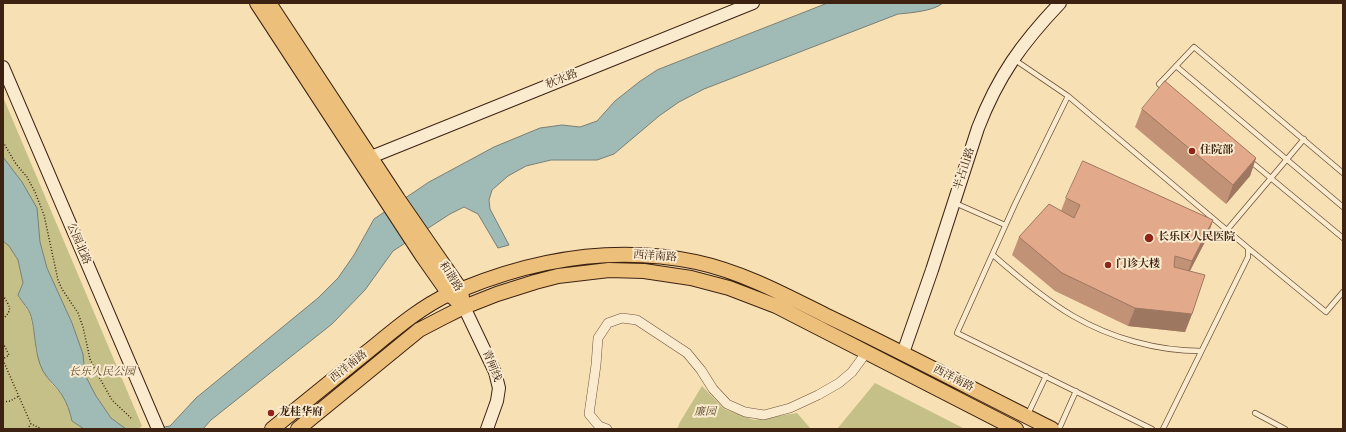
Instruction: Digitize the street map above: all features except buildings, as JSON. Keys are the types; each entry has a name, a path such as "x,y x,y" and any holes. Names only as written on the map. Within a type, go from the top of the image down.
{"main road":[{"name":"和谐路","path":"256,3 464,306"},
{"name":"和谐路","path":"269,3 371,157 394,202"},
{"name":"西洋南路","path":"272,429 409,318 455,292 490,278 542,263 583,257 630,255 658,256 699,263 726,271 764,286 903,353 1052,429"},
{"name":"西洋南路","path":"298,429 419,330 464,306 497,294 558,276 609,270 644,271 691,278 729,288 776,306 1016,429"}],"street":[{"name":"秋水路","path":"371,157 753,3"},
{"name":"半占山路","path":"903,353 978,128 987,106 1002,77 1014,59 1035,30 1060,3"},
{"name":"公园北路","path":"3,67 156,425"},
{"name":"青闸线","path":"464,306 495,372 499,388 497,401 488,429"},
{"path":"607,429 598,426 589,414 598,338 608,323 622,318 637,320 687,353 701,370 713,389 727,404 745,412 764,415 790,408 839,383 852,372 866,353"}],"lane":[{"path":"1171,94 1159,84 1194,47 1343,172"},
{"path":"1014,59 1068,96 1326,312 1343,292"},
{"path":"1176,66 1343,207"},
{"path":"1068,96 1005,225 993,255 957,333 1152,429"},
{"path":"1227,230 1304,139"},
{"path":"1248,158 1343,238"},
{"path":"954,202 1005,225"},
{"path":"1163,429 1248,257 1248,248"},
{"path":"993,255 1040,294 1073,316 1111,334 1151,346 1201,352"},
{"path":"1027,416 1046,376"},
{"path":"1059,429 1076,391"},
{"path":"1255,412 1285,429"}],"path":[{"path":"3,142 16,164 27,177 36,192 44,215 58,280 62,289 78,313 94,370 112,400 132,419"},
{"path":"3,295 10,309 10,313 3,320"},
{"path":"3,343 9,355 3,359 31,424 42,429"},
{"path":"3,402 10,401 19,396"},
{"path":"27,429 31,424"}],"green space":[{"name":"长乐人民公园","path":"3,97 142,426 138,429 126,429 111,418 96,396 85,375 83,354 72,323 47,268 40,242 37,208 22,182 3,157"},
{"name":"长乐人民公园","path":"3,241 9,246 18,260 23,283 18,295 30,314 36,352 51,383 62,395 70,411 72,421 84,429 3,429"},
{"path":"875,383 965,429 837,429"},
{"name":"廉园","path":"702,386 724,409 754,420 797,413 811,429 677,429"}],"water":[{"path":"828,3 943,3 928,10 898,14 704,89 679,102 659,116 614,154 597,160 551,160 526,166 508,176 492,190 489,200 490,209 509,245 498,248 478,214 464,207 450,214 393,251 365,290 332,324 211,420 203,429 153,429 170,426 196,398 318,298 338,278 354,255 374,219 429,182 494,147 540,128 562,125 580,127 597,121 615,101 657,70"},
{"path":"3,157 22,182 37,208 40,242 47,268 72,323 83,354 85,375 96,396 111,418 126,429 84,429 72,421 64,398 43,371 38,358 31,316 18,295 23,283 18,260 9,246 3,241"}],"place":[{"name":"住院部","path":"1192,151"},
{"name":"长乐区人民医院","path":"1149,238"},
{"name":"门诊大楼","path":"1108,265"},
{"name":"龙桂华府","path":"271,413"}]}
